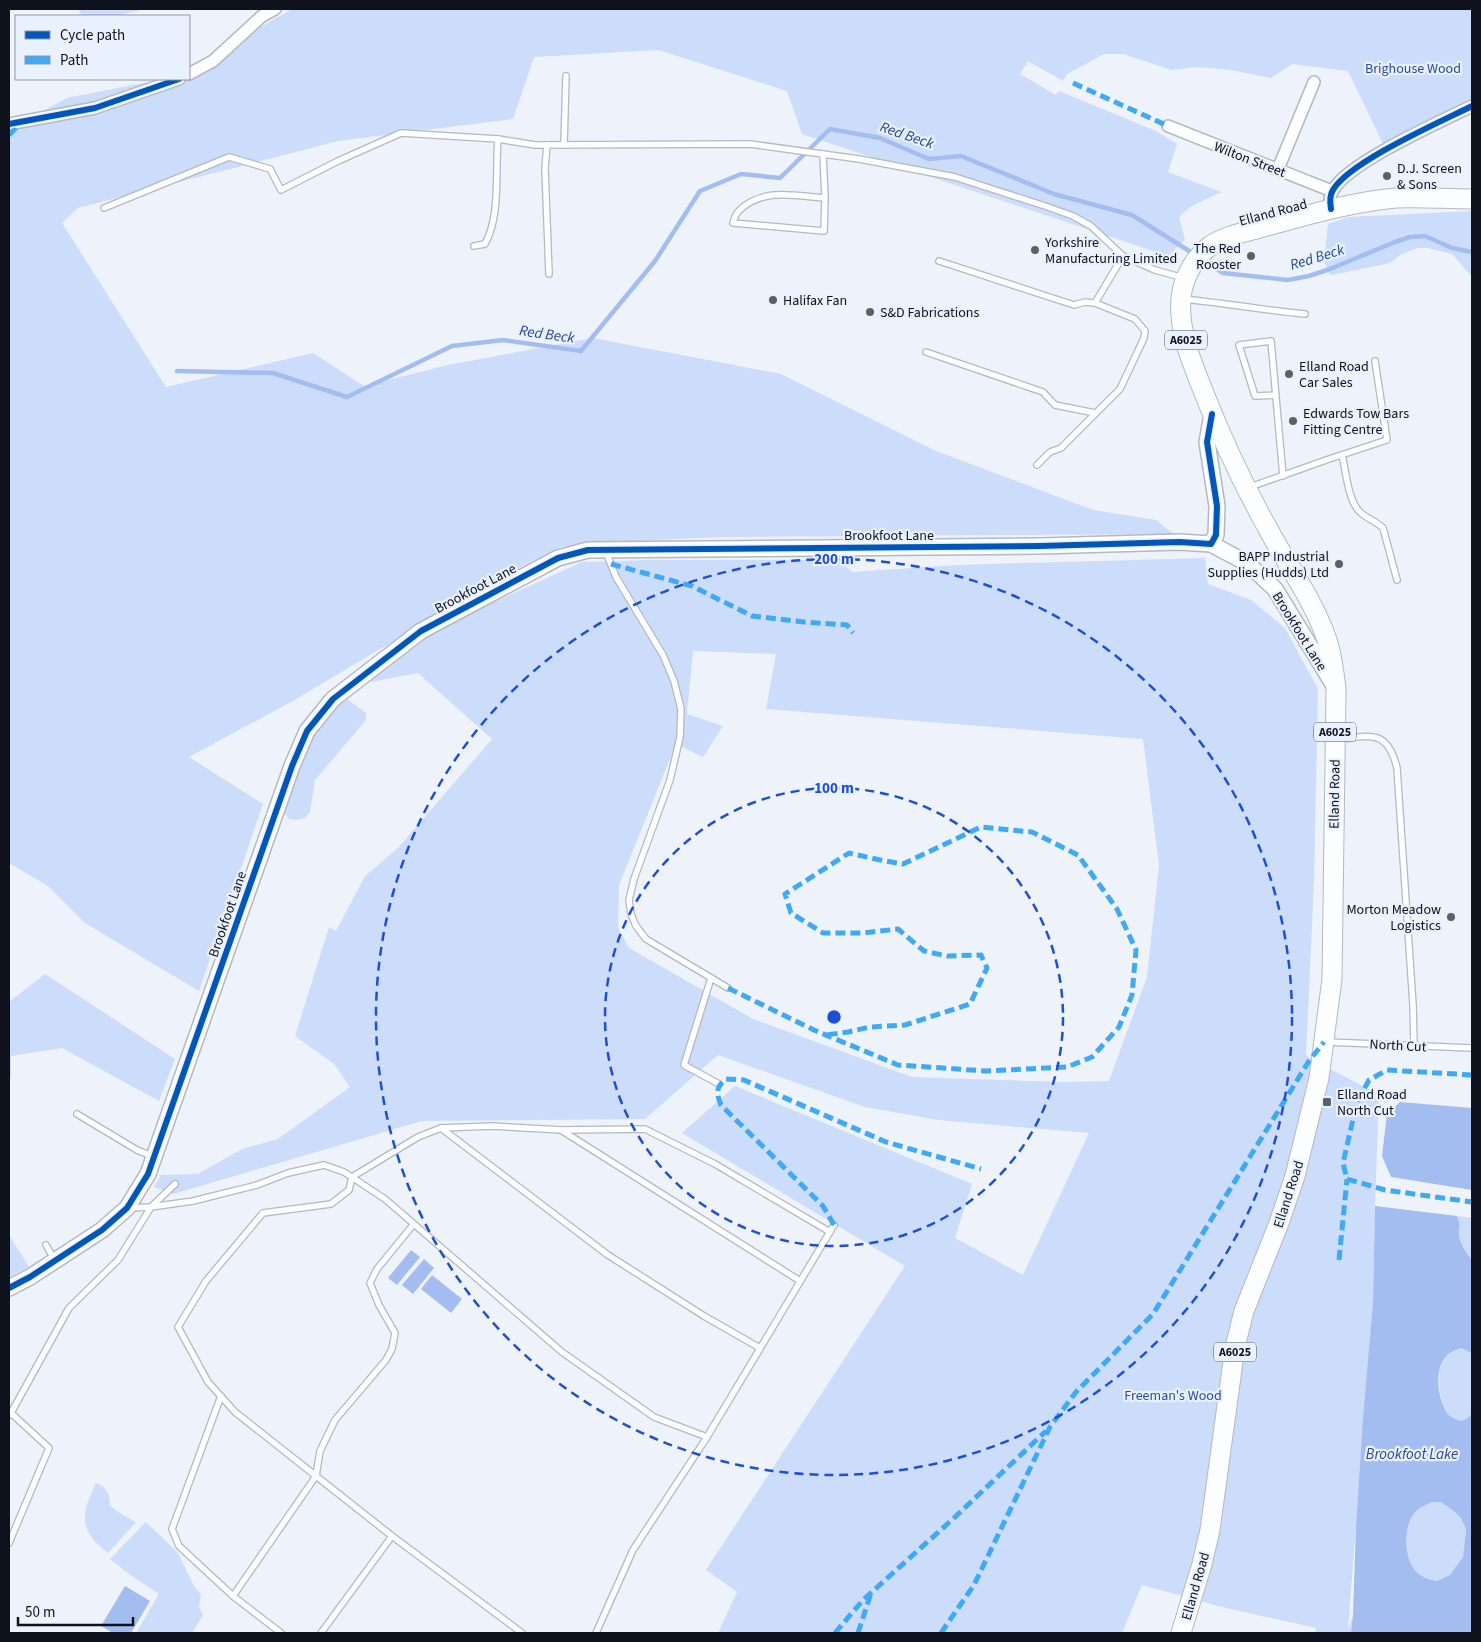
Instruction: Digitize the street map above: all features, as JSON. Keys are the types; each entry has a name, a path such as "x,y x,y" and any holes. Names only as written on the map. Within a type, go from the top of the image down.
{"main road":[{"name":"Elland Road","path":"1181,1633 1202,1564 1210,1530 1235,1347 1244,1311 1296,1176 1319,1078 1332,979 1336,689 1333,663 1320,623 1246,489 1212,414 1187,346 1182,327 1181,298 1194,265 1215,243 1331,200 1397,198 1472,199"}],"street":[{"path":"190,74 214,62 262,16 275,9"},
{"path":"9,124 95,108 176,80"},
{"path":"1278,169 1314,82"},
{"path":"1331,200 1340,181 1368,160 1472,106"},
{"name":"Wilton Street","path":"1168,126 1278,169 1331,200"},
{"path":"1211,544 1216,535 1217,506 1207,442 1212,414"},
{"name":"Brookfoot Lane","path":"9,1288 30,1277 102,1230 127,1208 148,1174 292,766 307,731 333,699 421,631 558,558 588,550 1040,546 1179,542 1211,544 1248,562 1275,589 1336,689"}],"lane":[{"path":"564,145 566,76"},
{"path":"104,208 229,157 270,169 282,190 338,160 401,133 498,139 535,145 750,144 859,159 955,177 1073,216 1091,226 1123,256 1155,270 1194,265"},
{"path":"474,246 485,244 492,231 496,208 498,139"},
{"path":"547,145 545,168 549,274"},
{"path":"820,154 825,198 824,231 733,222 735,214 752,200 769,194 825,198"},
{"path":"1095,303 1123,256"},
{"path":"939,261 1074,304 1095,303 1135,319 1145,331 1140,348 1120,389 1061,448 1050,452 1037,465"},
{"path":"1181,298 1305,314"},
{"path":"1276,395 1255,396 1239,345 1271,341 1276,395 1283,476"},
{"path":"926,352 1043,392 1055,404 1096,413"},
{"path":"1246,489 1387,440 1375,361"},
{"path":"1342,455 1352,500 1361,514 1377,522 1383,528 1397,580"},
{"path":"605,550 616,577 663,655 674,681 681,708 680,737 670,780 634,879 629,900 631,914 636,926 646,939 728,988"},
{"path":"1335,741 1367,736 1377,738 1384,741 1394,753 1397,768 1413,1005 1414,1046"},
{"path":"711,978 684,1066 719,1084"},
{"name":"North Cut","path":"1324,1042 1472,1048"},
{"path":"77,1114 137,1150 154,1157"},
{"path":"522,1633 392,1536 235,1412 208,1382 178,1327 206,1282 263,1213 331,1204 349,1190 352,1177 418,1137 441,1128 492,1126 561,1130 645,1129 715,1164 830,1232"},
{"path":"441,1128 608,1255 704,1316 760,1348"},
{"path":"561,1130 800,1281"},
{"path":"127,1208 151,1208 202,1199 257,1185 288,1173 324,1165 344,1172 385,1199 562,1352 654,1416 707,1437"},
{"path":"9,1543 49,1448 9,1414 69,1308 118,1260 151,1208 175,1184"},
{"path":"233,1596 316,1476 320,1451 335,1420 386,1360 392,1349 396,1333 379,1305 370,1284 377,1269 413,1225"},
{"path":"596,1633 633,1550 707,1437 834,1225"},
{"path":"46,1245 55,1261"},
{"path":"221,1396 172,1529 179,1546 233,1596 281,1633"},
{"path":"321,1633 392,1536"}],"green space":[{"path":"78,9 145,9 119,15 81,15"},
{"name":"Brighouse Wood","path":"292,9 1472,9 1472,103 1385,148 1348,71 1292,64 1271,78 1231,70 1198,67 1172,70 1123,54 1104,54 1067,74 1063,81 1028,61 1020,74 1056,95 1059,91 1156,131 1177,144 1168,172 1221,192 1190,207 1179,217 1185,240 1168,256 802,134 787,91 659,50 534,57 513,119 338,141 78,208 62,223 166,387 313,353 364,386 448,365 593,338 781,374 936,451 1093,510 1156,520 1174,534 721,537 611,542 560,547 508,573 291,702 189,757 263,804 199,991 85,923 48,886 9,863 9,129 67,98 158,80 190,80 190,66"},
{"path":"1472,211 1472,277 1452,254 1427,248 1417,248 1400,255 1390,263 1332,275 1329,274 1324,260 1328,224 1348,217"},
{"name":"Freeman's Wood","path":"1205,558 1208,584 1251,600 1285,628 1318,689 1314,881 1306,1056 1379,1095 1373,1302 1348,1630 1353,1615 1351,1633 1315,1633 1316,1628 1222,1607 1142,1585 1122,1633 718,1633 737,1592 706,1570 905,1266 682,1133 735,1086 972,1184 955,1238 1023,1275 1089,1133 938,1120 865,1107 718,1055 645,1119 422,1121 173,1194 154,1187 161,1175 198,1174 242,1149 278,1139 350,1087 334,1064 295,1036 329,927 336,931 365,876 398,848 492,739 418,673 371,682 368,678 444,625 582,562 839,560 852,572 957,565","holes":["693,651 776,654 766,709 1143,739 1159,865 1147,977 1109,1081 1064,1082 912,1077 753,1019 629,948 618,928 619,885 676,744 703,757 723,726 687,714"]},
{"path":"347,699 366,713 366,720 315,780 310,812 305,818 289,819 285,814 284,808 310,739 328,714"},
{"path":"45,974 175,1059 159,1101 62,1048 11,1056 11,1078 9,1079 9,1002"},
{"path":"1457,1216 1472,1218 1472,1260 1461,1242"},
{"path":"9,1235 29,1267 9,1277"},
{"path":"1461,1348 1472,1353 1472,1408 1470,1416 1461,1421 1446,1412 1441,1399 1439,1382 1441,1367 1445,1359 1450,1353"},
{"path":"96,1483 103,1486 109,1495 110,1506 136,1522 108,1553 91,1537 85,1521 87,1504"},
{"path":"1432,1502 1441,1502 1455,1512 1461,1518 1466,1529 1463,1557 1450,1575 1437,1581 1425,1578 1416,1571 1411,1564 1406,1546 1408,1527 1415,1512"},
{"path":"146,1522 178,1553 194,1586 201,1595 199,1606 203,1615 192,1633 136,1633 159,1594 110,1559"}],"water":[{"path":"1400,1102 1472,1108 1472,1190 1391,1177 1382,1156 1387,1114"},
{"name":"Brookfoot Lake","path":"1375,1206 1457,1216 1461,1242 1472,1260 1472,1353 1461,1348 1450,1353 1441,1365 1438,1382 1441,1399 1450,1416 1461,1421 1470,1416 1472,1408 1472,1633 1351,1633 1363,1419 1373,1302","holes":["1432,1502 1441,1502 1461,1518 1466,1529 1463,1557 1450,1575 1437,1581 1425,1578 1411,1564 1406,1546 1406,1537 1408,1527 1415,1512"]},
{"path":"411,1250 420,1257 397,1285 388,1278"},
{"path":"424,1259 434,1268 413,1294 402,1285"},
{"path":"432,1275 462,1299 451,1313 421,1289"},
{"path":"125,1586 150,1601 131,1633 113,1633 101,1626"}],"waterway":[{"name":"Red Beck","path":"177,371 273,373 347,397 452,346 503,340 581,351 655,261 700,191 741,174 780,178 830,129 880,138 929,159 961,156 1054,194 1132,215 1194,254"},
{"name":"Red Beck","path":"1203,260 1223,273 1288,280 1330,269 1410,237 1425,236 1452,248 1472,252"}],"marked path":[{"path":"1073,83 1168,126"},
{"path":"9,135 21,123"},
{"path":"611,564 692,586 752,616 847,625 853,633"},
{"path":"728,988 814,1030 898,1065 986,1071 1067,1067 1092,1057 1119,1027 1132,995 1136,950 1117,909 1078,855 1032,832 981,827 903,864 849,853 785,894 791,913 823,933 863,933 898,929 924,951 947,956 981,955 987,968 970,1004 905,1025 870,1027 848,1032 825,1035"},
{"path":"941,1633 974,1585 1050,1427 1076,1392 1153,1314 1309,1061 1324,1042"},
{"path":"1472,1075 1387,1070 1369,1080 1357,1102 1343,1163 1347,1179 1385,1190 1472,1202"},
{"path":"834,1225 823,1206 721,1105 718,1090 726,1079 744,1080 886,1142 981,1169"},
{"path":"1339,1260 1347,1179"},
{"path":"835,1633 863,1600 1046,1431"},
{"path":"858,1633 871,1593"}],"cycle path":[{"path":"9,124 95,108 176,80"},
{"path":"1331,209 1330,197 1333,190 1342,179 1357,167 1396,143 1472,106"},
{"path":"9,1288 30,1277 102,1230 127,1208 148,1174 292,766 307,731 333,699 421,631 558,558 588,550 1040,546 1179,542 1211,544 1216,535 1217,506 1207,442 1212,414"}],"place":[{"name":"D.J. Screen & Sons","path":"1387,176"},
{"name":"Yorkshire Manufacturing Limited","path":"1035,250"},
{"name":"The Red Rooster","path":"1251,256"},
{"name":"Halifax Fan","path":"773,300"},
{"name":"S&D Fabrications","path":"870,312"},
{"name":"Elland Road Car Sales","path":"1289,374"},
{"name":"Edwards Tow Bars Fitting Centre","path":"1293,421"},
{"name":"BAPP Industrial Supplies (Hudds) Ltd","path":"1339,564"},
{"name":"Morton Meadow Logistics","path":"1451,917"},
{"name":"Elland Road North Cut","path":"1327,1102"}]}
